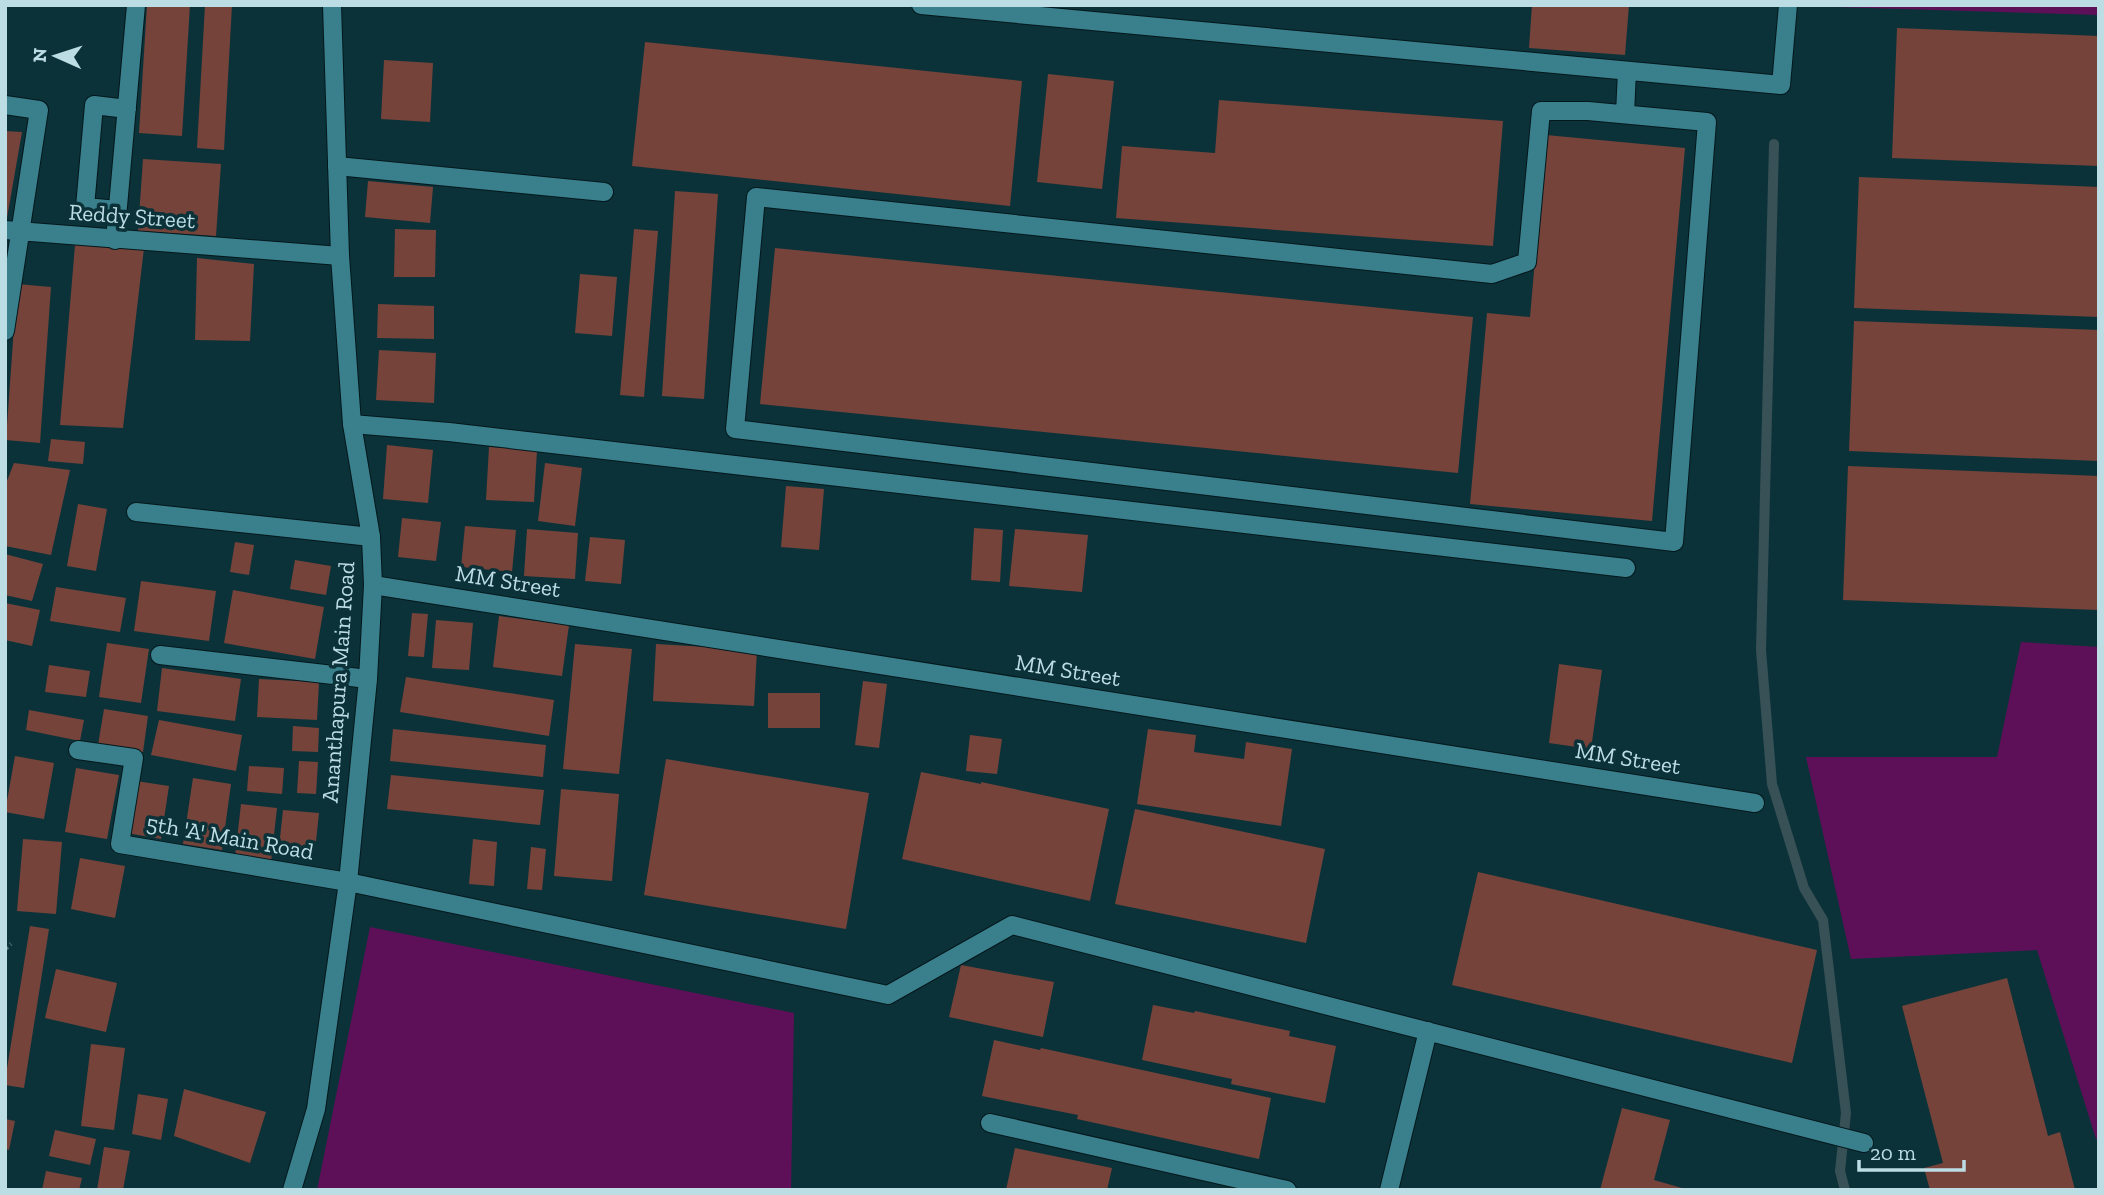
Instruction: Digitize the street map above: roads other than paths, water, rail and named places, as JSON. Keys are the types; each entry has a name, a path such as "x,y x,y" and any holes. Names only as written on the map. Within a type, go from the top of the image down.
{"street":[{"path":"116,240 136,5"},
{"name":"Ananthapura Main Road","path":"292,1190 316,1110 348,882 368,679 373,585 371,537 352,424 340,257 332,5"},
{"path":"921,5 1781,85 1788,5"},
{"path":"1625,114 1627,71"},
{"path":"5,105 39,110 13,231 5,331"},
{"path":"118,210 85,207 94,105 128,109"},
{"path":"1541,111 1625,114 1707,122 1674,542 735,429 756,197 1492,274 1527,262 1541,111"},
{"path":"337,166 604,191"},
{"name":"Reddy Street","path":"13,231 340,257"},
{"path":"352,424 449,432 1626,568"},
{"path":"136,512 371,537"},
{"name":"MM Street","path":"373,585 1755,803"},
{"path":"160,655 368,679"},
{"name":"5th 'A' Main Road","path":"78,750 134,758 120,844 348,882"},
{"path":"348,882 888,996 1012,925 1864,1143"},
{"path":"1389,1190 1428,1031"},
{"path":"990,1123 1287,1190"}],"waterway":[{"path":"1774,144 1761,650 1772,784 1804,888 1823,920 1846,1113 1840,1171 1845,1190"}]}
